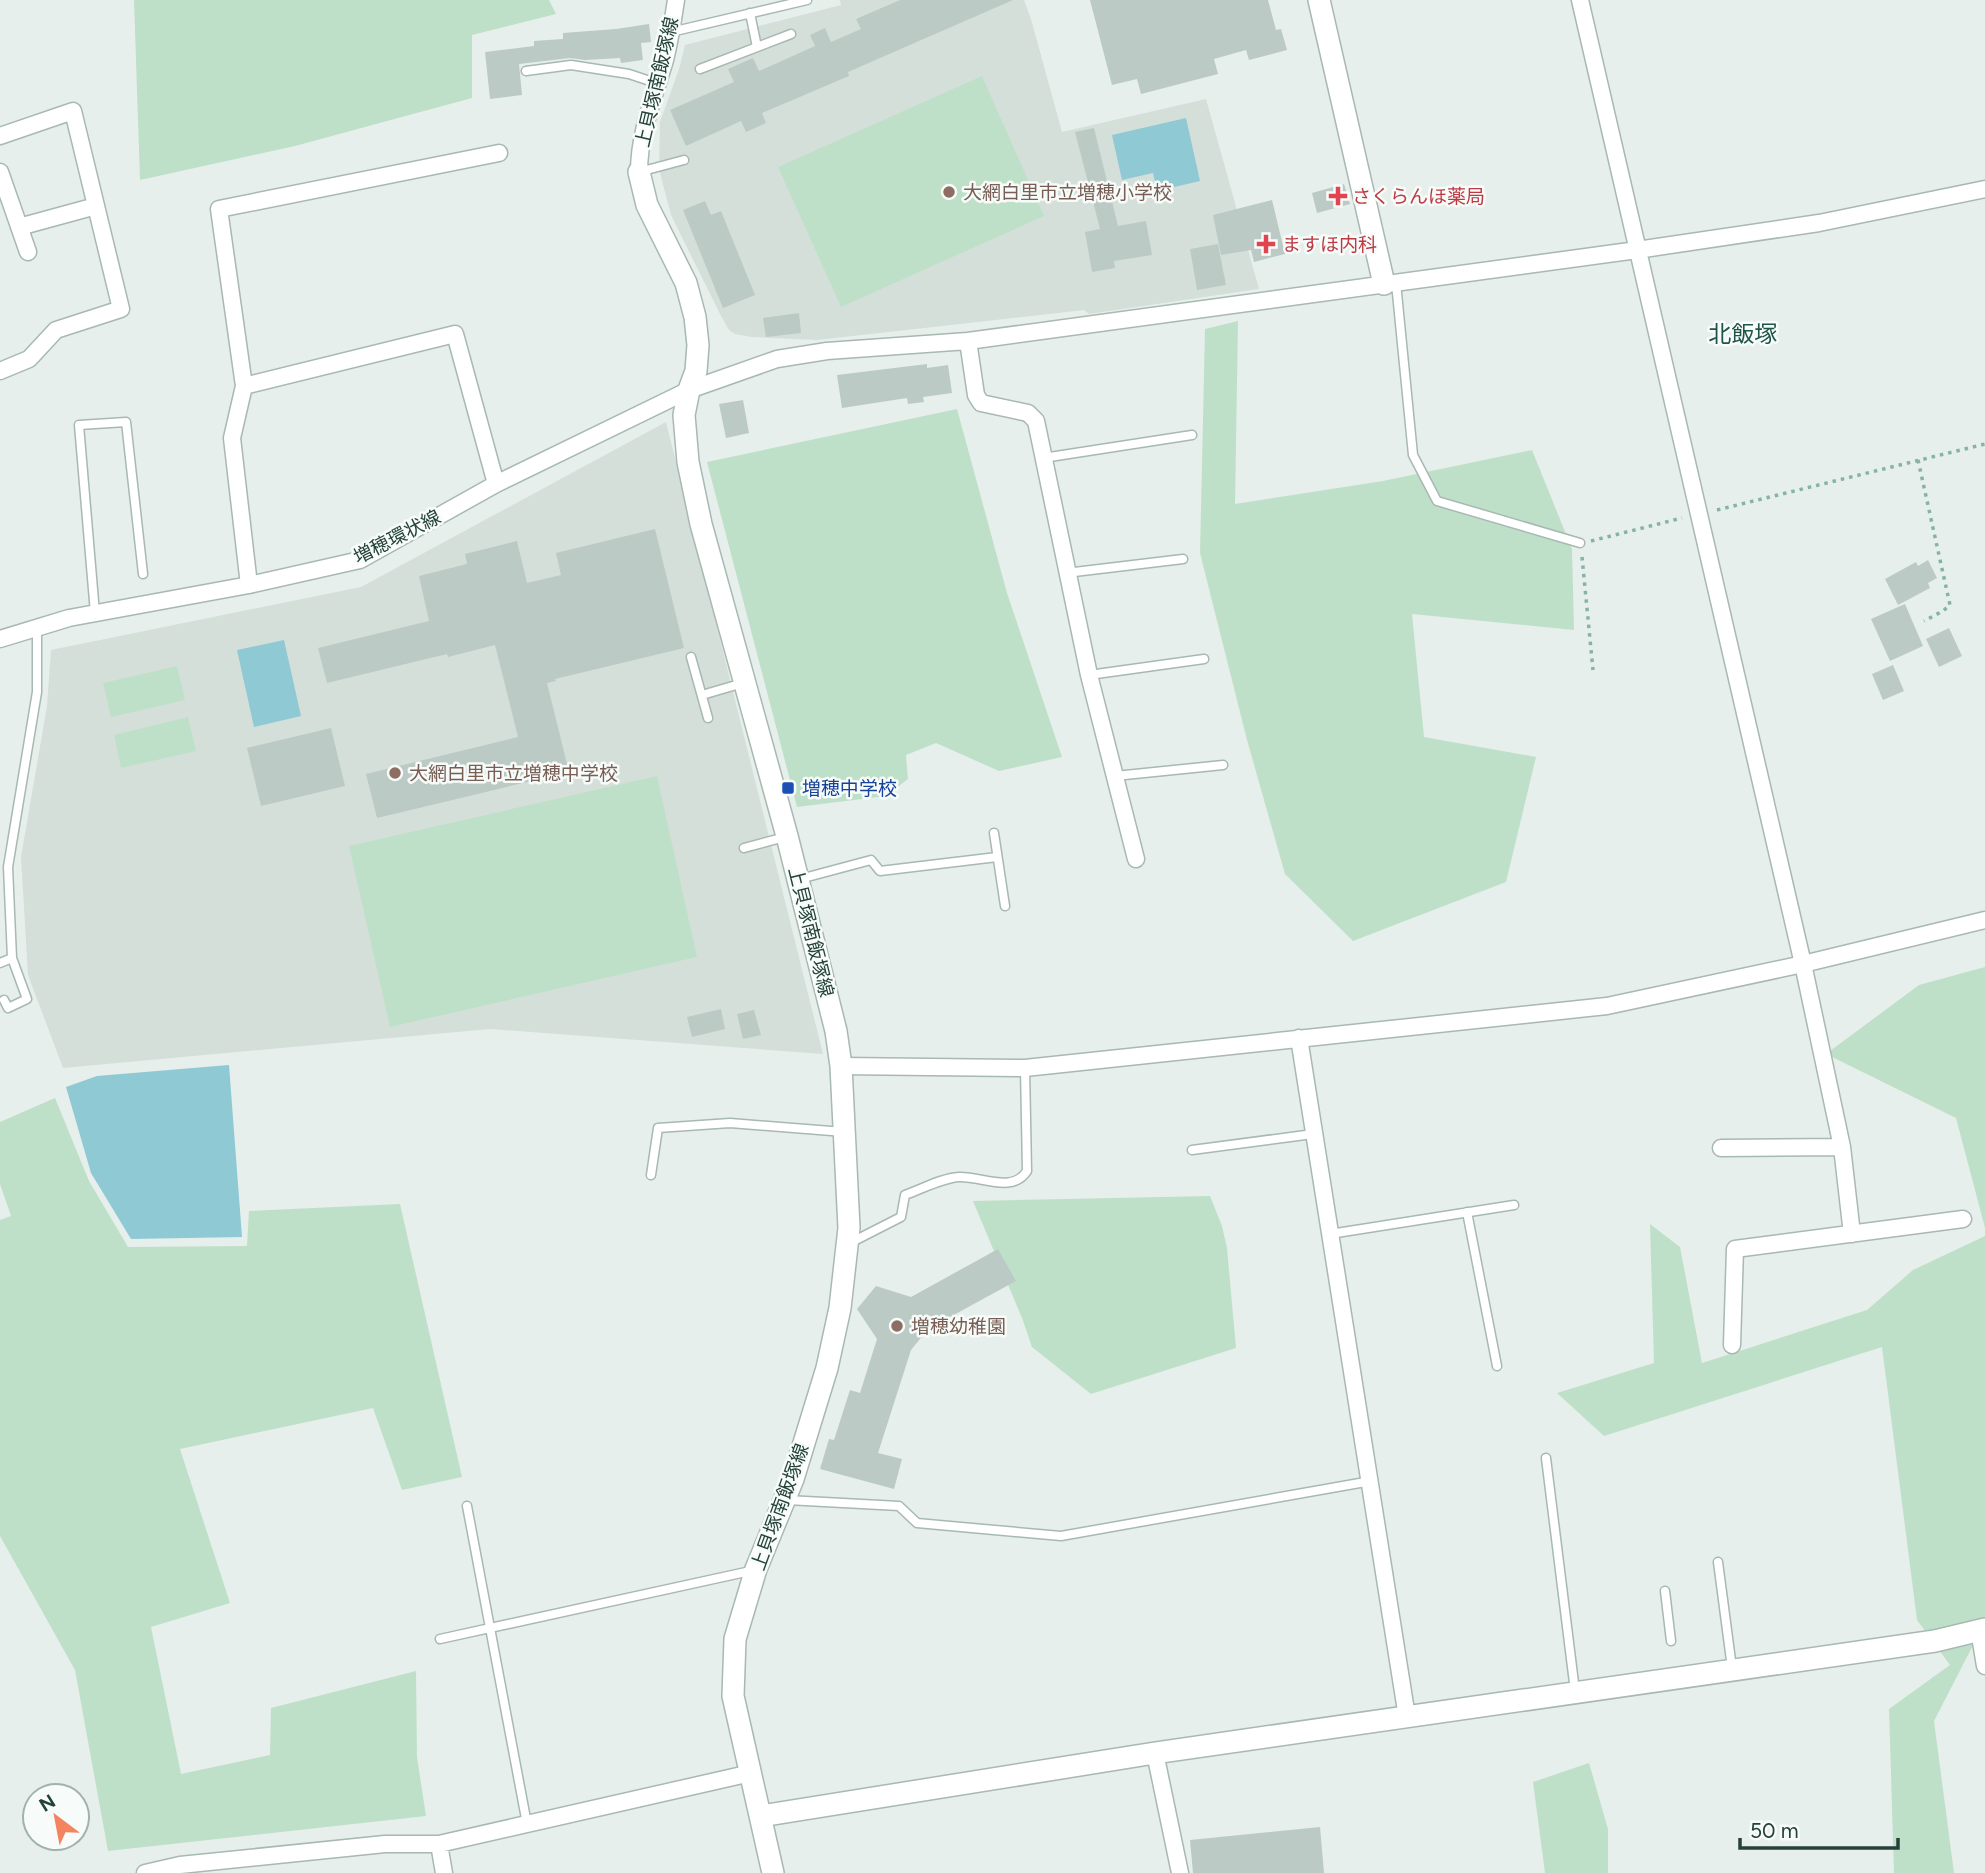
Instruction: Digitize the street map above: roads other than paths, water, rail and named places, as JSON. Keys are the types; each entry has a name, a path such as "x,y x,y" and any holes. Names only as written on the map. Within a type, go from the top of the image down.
{"street":[{"name":"上貝塚南飯塚線","path":"676,0 671,32 639,150 639,172 647,205 686,283 695,317 698,345 696,370 684,415 688,462 701,524 787,836 836,1031 841,1066 849,1228 840,1308 827,1368 784,1500 756,1569 735,1639 733,1696 773,1873"},
{"path":"1319,0 1390,283"},
{"path":"1580,0 1802,964 1842,1147 1852,1234"},
{"path":"0,136 73,111 121,309 56,330 29,359 0,371"},
{"path":"249,585 232,438 244,386 219,209 499,153"},
{"path":"0,172 28,252"},
{"name":"増穂環状線","path":"0,639 95,613 249,585 360,560 496,484 689,390 777,359 827,351 968,341 1637,250 1819,223 1985,190"},
{"path":"19,227 96,206"},
{"path":"244,386 455,334 496,484"},
{"path":"968,341 976,396 981,404 1028,414 1036,421 1089,675 1136,859"},
{"path":"841,1066 1025,1068 1607,1006 1802,964 1985,920"},
{"path":"1299,1038 1407,1717"},
{"path":"1721,1148 1842,1147"},
{"path":"1732,1345 1734,1249 1963,1219"},
{"path":"761,1816 1155,1753 1935,1641 1982,1630 1985,1666"},
{"path":"1155,1753 1180,1873"},
{"path":"145,1873 385,1844 439,1844 751,1773"},
{"path":"439,1844 444,1873"}],"lane":[{"path":"671,32 807,0"},
{"path":"751,13 757,47"},
{"path":"700,69 790,34"},
{"path":"526,71 571,65 629,74 656,83"},
{"path":"639,172 684,160"},
{"path":"1390,283 1413,455 1437,501 1580,543"},
{"path":"95,613 79,425 126,422 143,574"},
{"path":"1044,458 1192,435"},
{"path":"1066,573 1183,559"},
{"path":"4,1000 8,1008 27,999 12,958 9,852 37,692 37,627"},
{"path":"691,657 708,718"},
{"path":"1089,675 1204,659"},
{"path":"702,695 744,683"},
{"path":"1115,776 1223,765"},
{"path":"994,833 1005,906"},
{"path":"744,848 787,836"},
{"path":"797,880 871,860 880,871 997,857"},
{"path":"0,963 12,958"},
{"path":"847,1244 901,1217 905,1195 958,1177 1013,1184 1023,1177 1027,1171 1025,1068"},
{"path":"651,1175 658,1128 730,1123 844,1132"},
{"path":"1192,1150 1313,1134"},
{"path":"1330,1234 1514,1205"},
{"path":"1467,1212 1497,1366"},
{"path":"1546,1458 1575,1692"},
{"path":"784,1500 899,1506 917,1522 1061,1536 1371,1481"},
{"path":"467,1506 527,1824"},
{"path":"1718,1562 1732,1671"},
{"path":"440,1639 756,1569"},
{"path":"1665,1591 1671,1641"}],"water":[{"path":"1186,118 1200,181 1157,191 1153,173 1122,180 1112,135"},
{"path":"284,640 301,716 254,727 237,650"},
{"path":"229,1065 242,1237 131,1239 91,1173 66,1087 97,1076"}],"place":[{"name":"大網白里市立増穂小学校","path":"949,192"},
{"name":"さくらんほ薬局","path":"1338,196"},
{"name":"ますほ内科","path":"1266,244"},
{"name":"大網白里市立増穂中学校","path":"395,773"},
{"name":"増穂中学校","path":"788,788"},
{"name":"増穂幼稚園","path":"897,1326"}],"district":[{"name":"北飯塚","path":"1743,334"}]}
